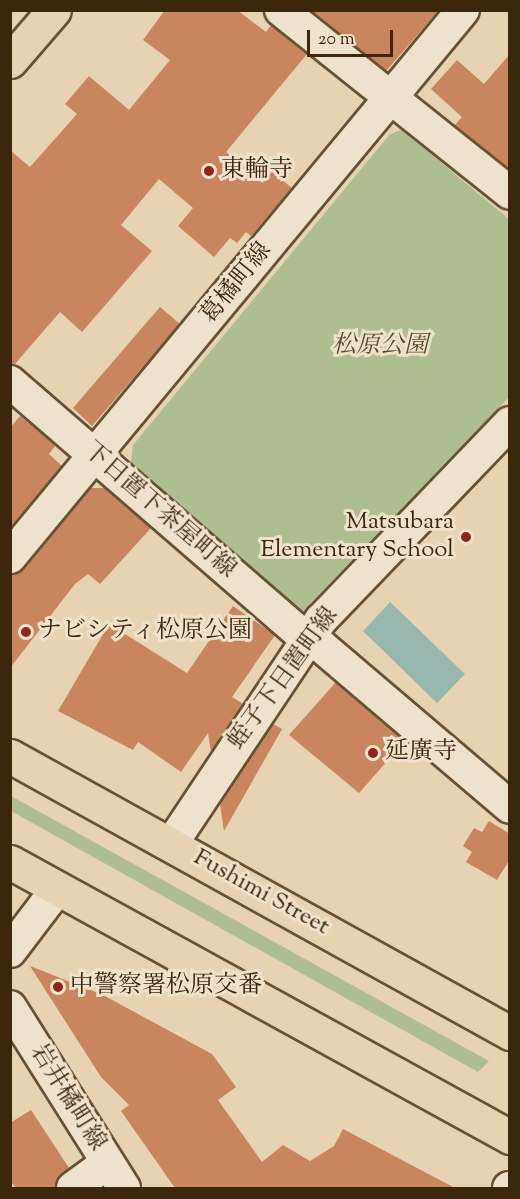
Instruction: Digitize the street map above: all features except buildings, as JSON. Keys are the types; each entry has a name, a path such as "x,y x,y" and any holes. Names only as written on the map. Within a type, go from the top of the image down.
{"main road":[{"path":"10,61 54,10"},
{"name":"Fushimi Street","path":"10,756 172,843 510,1033"},
{"path":"10,862 510,1137"}],"street":[{"path":"281,10 510,193"},
{"name":"葛橘町線","path":"10,557 96,456 463,10"},
{"name":"下日置下茶屋町線","path":"10,382 307,639 321,646 510,807"},
{"name":"蛭子下日置町線","path":"172,843 307,639 510,423"},
{"path":"10,951 58,888"},
{"name":"岩井橘町線","path":"10,1007 124,1188"},
{"path":"74,1188 107,1163"}],"green space":[{"name":"松原公園","path":"402,130 509,219 509,397 299,615 131,463 133,445 390,134"},
{"path":"11,796 489,1061 478,1072 11,811"}],"water":[{"path":"390,602 465,674 437,703 363,631"}],"place":[{"name":"東輪寺","path":"209,171"},
{"name":"Matsubara Elementary School","path":"466,537"},
{"name":"ナビシティ松原公園","path":"26,632"},
{"name":"延廣寺","path":"373,753"},
{"name":"中警察署松原交番","path":"58,987"}]}
